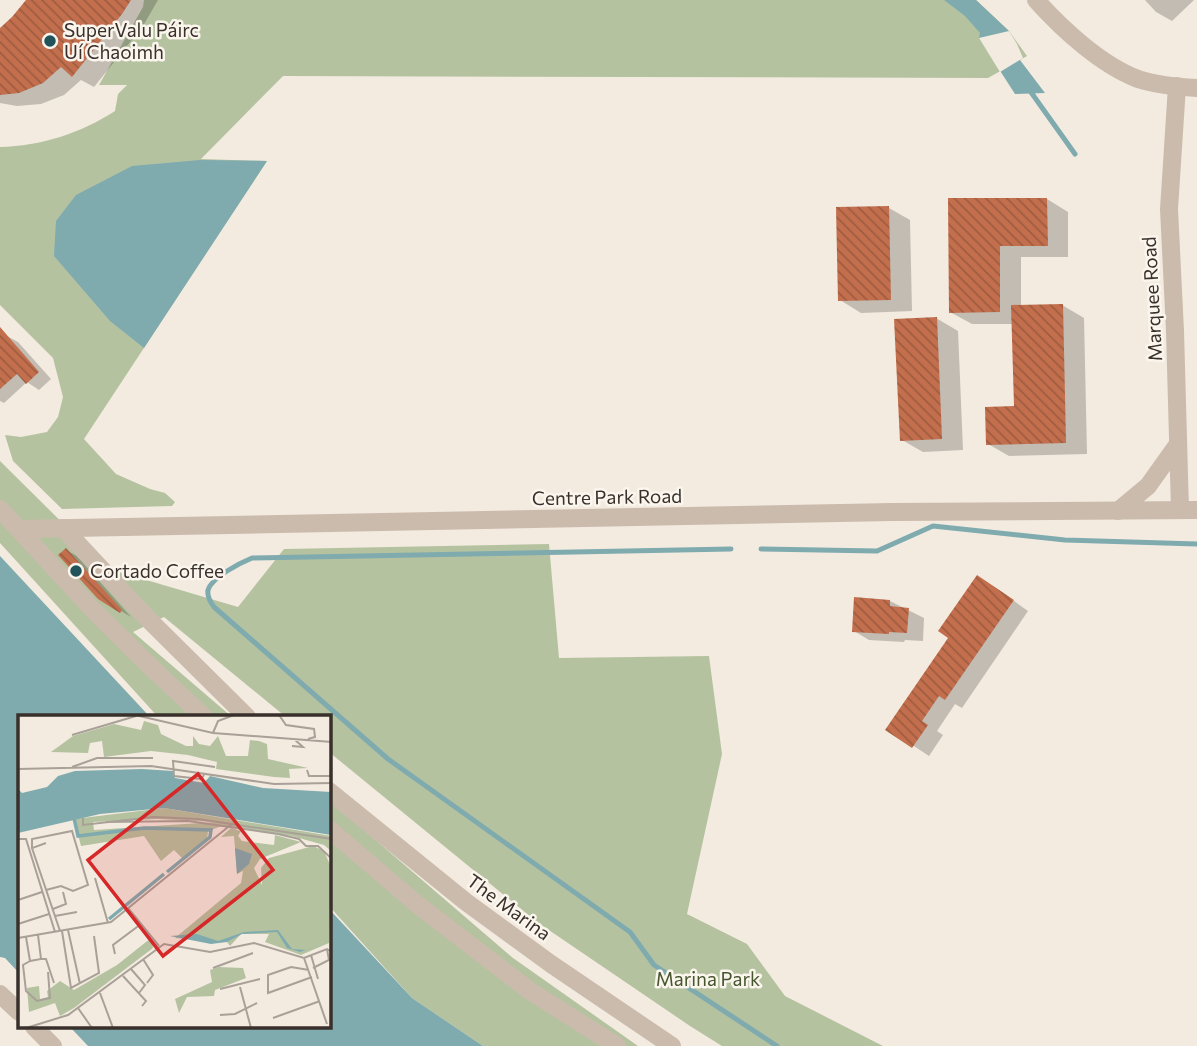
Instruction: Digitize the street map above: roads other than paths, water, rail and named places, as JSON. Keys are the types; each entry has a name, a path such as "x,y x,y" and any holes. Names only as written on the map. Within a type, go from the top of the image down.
{"street":[{"path":"1036,0 1072,35 1108,63 1140,79 1197,88"},
{"name":"Marquee Road","path":"1177,86 1169,209 1178,444 1188,510"},
{"path":"1118,510 1148,486 1178,444"},
{"path":"0,509 94,611 202,715"},
{"name":"Centre Park Road","path":"19,529 892,512 1188,510"},
{"path":"63,528 148,619 245,715"},
{"name":"The Marina","path":"331,793 466,902 551,964 672,1046"},
{"path":"331,831 418,905 530,991 617,1046"},
{"path":"0,994 18,1011"},
{"path":"35,1028 53,1046"}],"water":[{"path":"944,0 976,0 1009,31 1020,60 1045,93 1015,94 979,38 980,33 965,16"},
{"path":"200,160 267,161 144,348 110,321 54,256 56,221 76,195 132,166"},
{"path":"0,556 148,715 18,715 18,972 5,958 0,957"},
{"path":"331,911 412,998 483,1046 88,1046 71,1028 331,1028"}],"waterway":[{"path":"1028,88 1075,154"},
{"path":"761,549 877,551 933,526 1065,540 1197,544"},
{"path":"731,549 252,558 221,575 208,592 214,607 388,759 630,932 654,965 777,1046"}],"place":[{"name":"SuperValu Páirc Uí Chaoimh","path":"50,41"},
{"name":"Cortado Coffee","path":"76,571"}],"park label":[{"name":"Marina Park","path":"708,979"}]}
